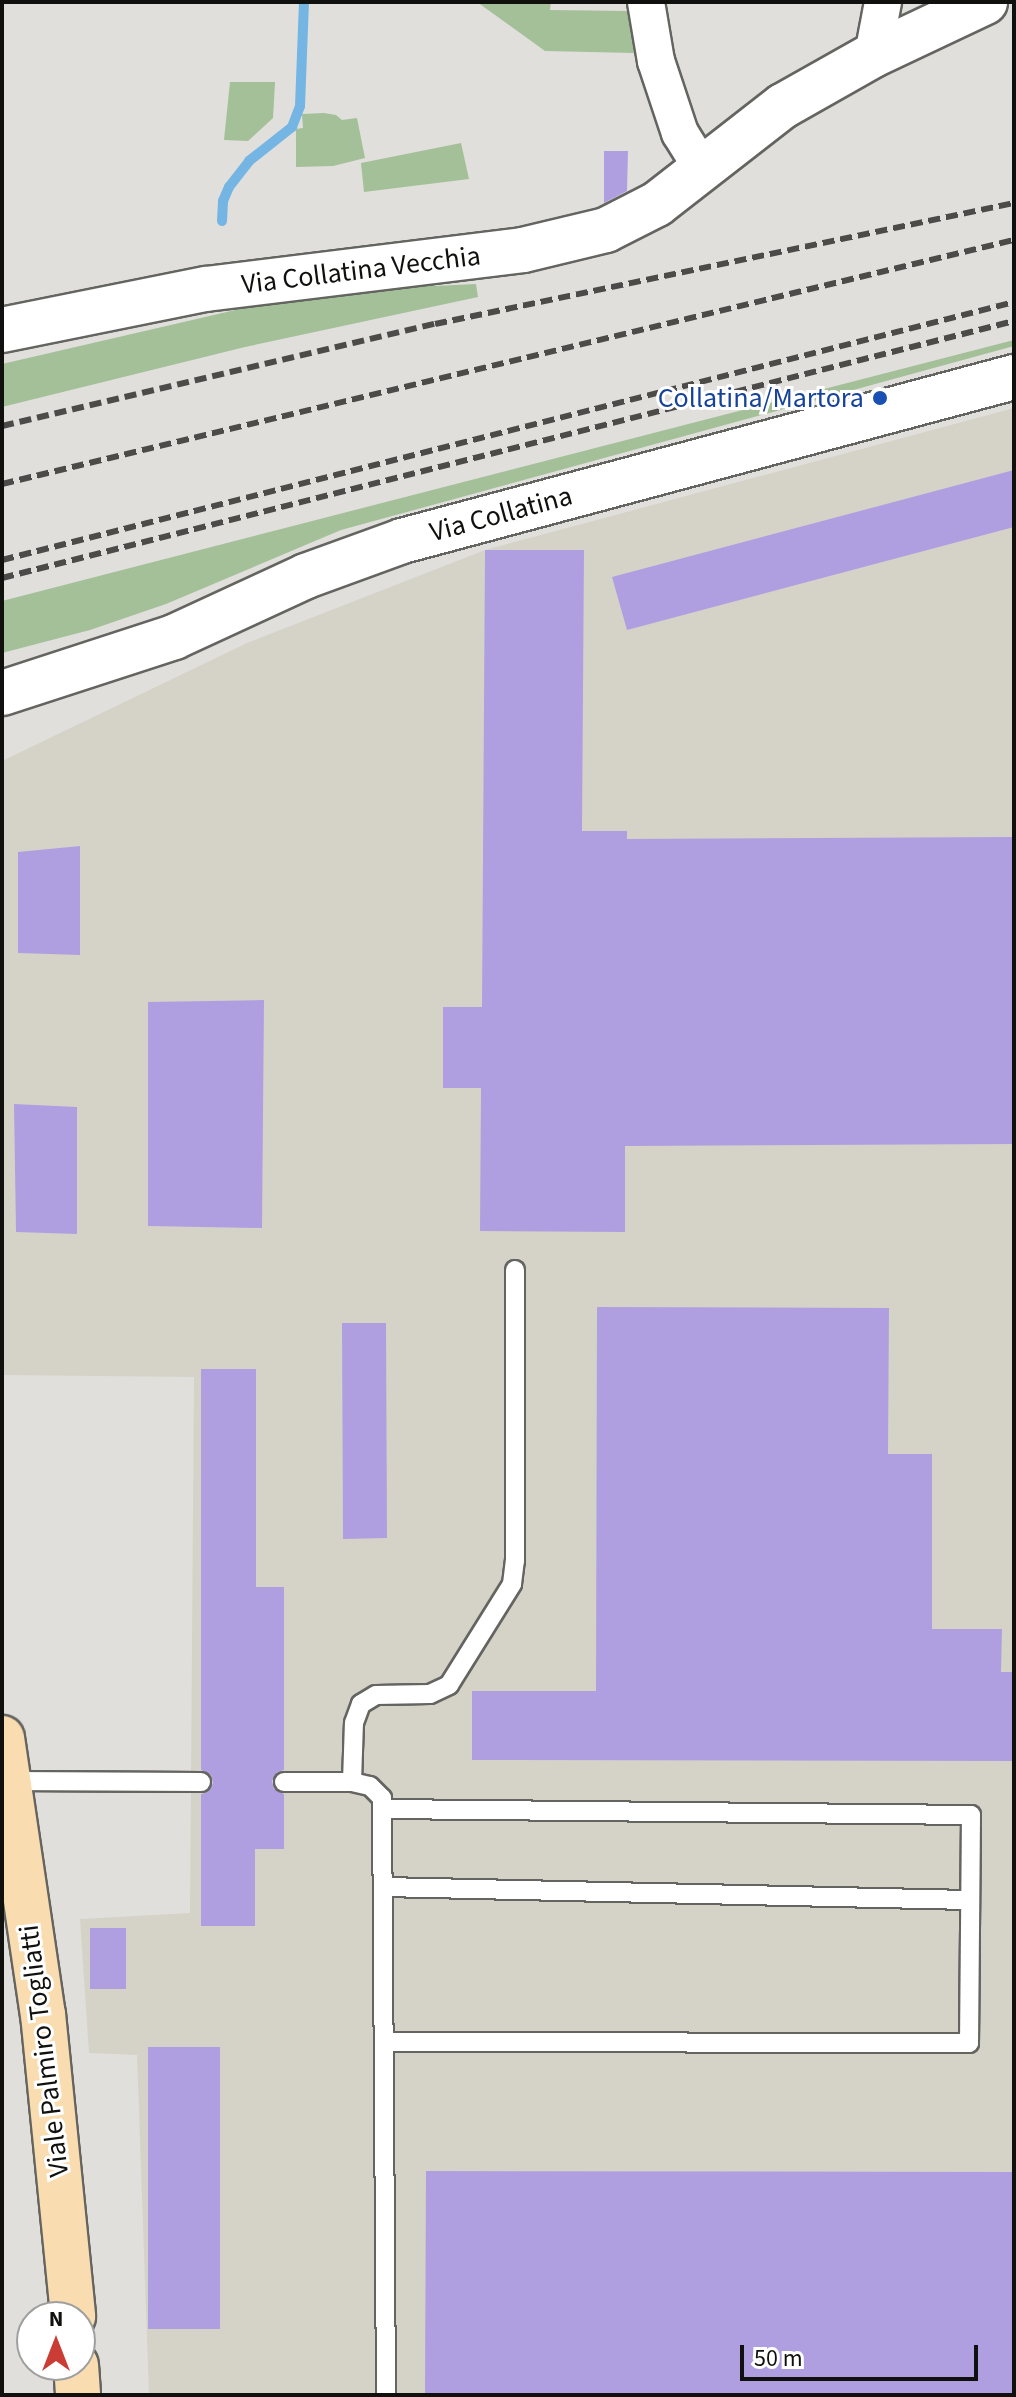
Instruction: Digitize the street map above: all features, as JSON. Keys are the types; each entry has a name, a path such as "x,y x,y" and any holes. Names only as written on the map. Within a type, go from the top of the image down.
{"main road":[{"name":"Viale Palmiro Togliatti","path":"2,1738 43,2014 71,2301"}],"street":[{"path":"646,2 656,61 680,133 701,167"},
{"path":"873,55 883,2"},
{"name":"Via Collatina Vecchia","path":"2,330 206,289 561,243 633,218 657,204 783,106 873,55 985,2"},
{"name":"Via Collatina","path":"2,693 174,637 306,576 402,541 1014,377"}],"lane":[{"path":"352,1782 354,1723 361,1704 376,1695 430,1694 449,1685 512,1584 515,1561 515,1270"},
{"path":"8,1781 201,1782"},
{"path":"284,1782 352,1782 377,1791 382,1809 386,2395"},
{"path":"382,1809 971,1815 969,2043 385,2042"},
{"path":"383,1887 970,1900"}],"shaded area":[{"path":"1014,408 1014,2395 149,2395 137,2055 89,2053 80,1919 190,1913 194,1377 2,1375 2,761 247,643 485,550"}],"green space":[{"path":"477,2 551,2 550,10 629,11 634,53 545,51"},
{"path":"230,82 275,82 273,118 248,141 224,140"},
{"path":"302,114 336,115 342,120 357,118 365,158 333,166 296,167 296,129 303,128"},
{"path":"461,143 469,179 364,192 361,163"},
{"path":"418,280 435,286 476,284 478,297 245,347 2,407 2,364 317,291"},
{"path":"1014,340 1014,346 341,530 166,604 90,630 2,653 2,601"}],"building":[{"path":"604,151 628,151 627,191 604,203"},
{"path":"1014,470 1014,527 627,630 612,577"},
{"path":"485,550 584,550 582,831 627,831 627,839 1014,837 1014,1144 625,1146 625,1232 480,1231 481,1088 443,1088 443,1007 482,1007"},
{"path":"80,846 80,955 18,953 18,852"},
{"path":"264,1000 262,1228 148,1226 148,1002"},
{"path":"14,1104 77,1107 77,1234 16,1232"},
{"path":"597,1307 889,1308 888,1454 932,1454 932,1629 1002,1629 1001,1672 1014,1672 1014,1761 472,1760 472,1691 596,1691"},
{"path":"342,1323 386,1323 387,1538 343,1539"},
{"path":"201,1369 256,1369 256,1587 284,1587 284,1770 277,1772 272,1781 274,1789 284,1794 284,1849 255,1849 255,1926 201,1926 201,1794 208,1792 213,1783 211,1775 201,1770"},
{"path":"90,1928 126,1928 126,1989 90,1989"},
{"path":"148,2047 220,2047 220,2329 148,2329"},
{"path":"426,2171 1014,2172 1014,2395 425,2395"}],"waterway":[{"path":"222,221 223,201 229,187 249,161 292,127 300,106 304,2"}],"railway":[{"path":"2,426 435,324 1014,203"},
{"path":"2,484 1014,240"},
{"path":"2,560 1014,302"},
{"path":"2,578 1014,321"}],"place":[{"name":"Collatina/Martora","path":"880,398"}]}
